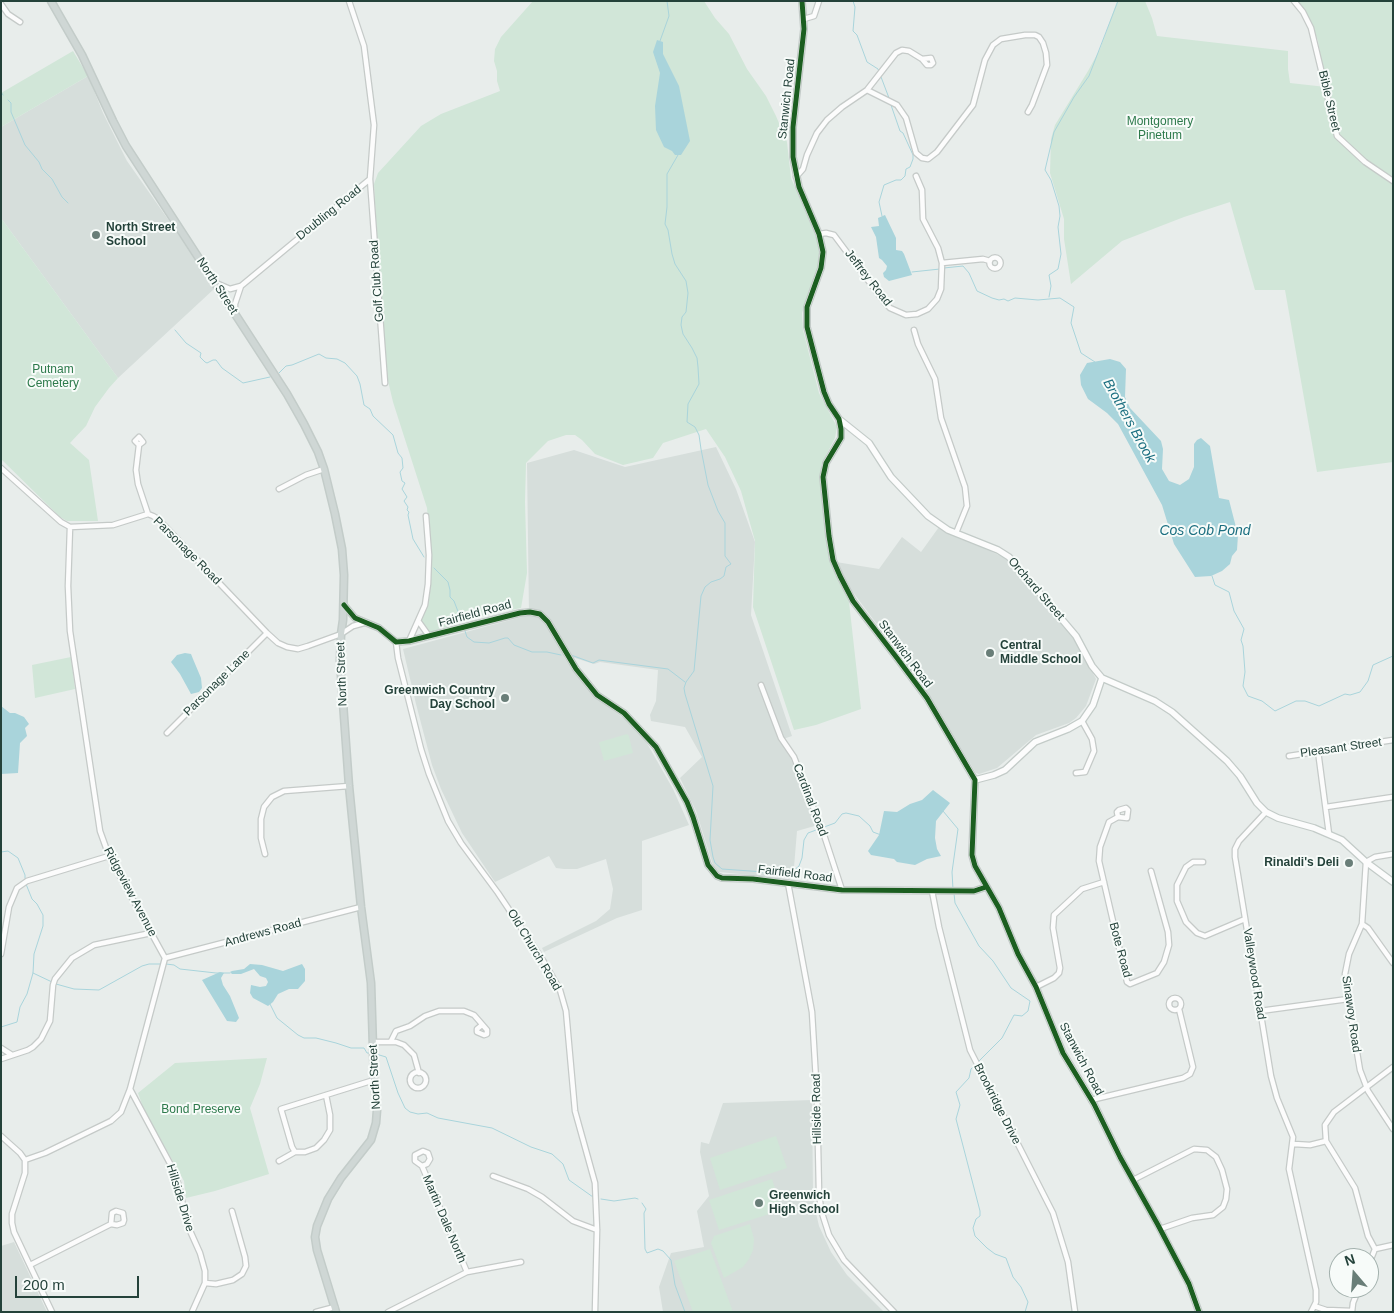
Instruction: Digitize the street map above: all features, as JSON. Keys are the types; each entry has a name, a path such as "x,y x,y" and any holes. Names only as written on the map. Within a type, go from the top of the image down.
{"main road":[{"name":"North Street","path":"51,1 82,55 126,146 216,283 311,436 324,469 342,550 344,605 340,634 340,661 349,786 361,907 372,983 374,1080 377,1110 376,1123 371,1140 341,1178 328,1199 317,1226 315,1237 317,1250 336,1309"}],"street":[{"name":"Doubling Road","path":"241,286 370,179 374,125 364,46 349,1"},
{"name":"Stanwich Road","path":"802,1 804,19 792,131 793,157 796,178 819,234 822,248 822,261 807,304 806,322 824,392 839,418 841,438 826,463 823,477 830,545 836,569 853,601 929,702 975,780 973,860 999,908 1018,954 1036,987 1060,1047 1091,1100 1160,1229 1186,1280 1199,1312"},
{"path":"804,19 814,16 819,1"},
{"name":"Bible Street","path":"1294,1 1303,12 1311,28 1337,136 1365,162 1393,181"},
{"path":"1,4 8,14 20,22"},
{"path":"867,90 886,98 901,109 906,118 916,152 922,158 928,159 937,152 973,105 985,60 993,45 998,41 1009,38 1035,35 1043,43 1047,65 1028,112"},
{"path":"796,178 803,169 817,134 827,120 867,90 893,56 902,50 922,59"},
{"name":"Jeffrey Road","path":"819,234 834,235 884,303 896,312 906,315 922,312 937,299 941,289 942,263 938,248 923,219 922,190 916,176"},
{"name":"Golf Club Road","path":"370,179 385,383"},
{"path":"942,263 983,259 990,261"},
{"path":"216,283 230,288 241,286 235,304 235,313"},
{"path":"914,330 918,344 935,379 941,418 965,487 966,506 956,533"},
{"name":"Orchard Street","path":"839,418 870,444 888,473 916,505 932,519 956,533 998,550 1009,557 1075,634 1092,666 1102,678"},
{"path":"841,438 847,434 857,433"},
{"path":"139,445 137,477 148,514"},
{"path":"1,468 70,528"},
{"path":"279,489 306,475 324,469"},
{"name":"Parsonage Road","path":"70,528 113,525 148,514 158,519 278,643 288,648 298,649 340,634"},
{"path":"409,642 425,606 428,584 429,555 426,516"},
{"name":"Ridgeview Avenue","path":"70,528 68,586 70,631 103,841 164,962"},
{"path":"344,605 355,618 378,628 396,642"},
{"name":"Fairfield Road","path":"396,642 409,642 520,613 540,614 548,622 576,669 596,694 624,714 656,746 687,802 712,872 717,876 842,890 976,891 986,887"},
{"path":"418,622 429,636"},
{"path":"340,634 353,626 364,623"},
{"name":"Parsonage Lane","path":"167,733 267,633"},
{"name":"Old Church Road","path":"396,642 398,658 422,752 435,791 448,821 461,843 500,895 560,990 566,1012 575,1111 595,1183 598,1230 595,1312"},
{"path":"975,780 1004,770 1033,744 1082,721 1093,705 1102,678 1155,701 1175,715 1228,761 1257,803 1266,812 1278,818 1329,834 1346,843 1366,862 1393,882"},
{"name":"Cardinal Road","path":"761,685 781,738 794,757 842,890"},
{"path":"1076,773 1085,772 1094,751 1092,739 1082,721"},
{"name":"Pleasant Street","path":"1289,756 1393,740"},
{"path":"1318,751 1329,834"},
{"path":"265,854 261,838 260,819 264,807 272,797 284,791 349,786"},
{"path":"1326,807 1393,797"},
{"name":"Valleywood Road","path":"1266,812 1242,838 1235,849 1235,863 1274,1088 1290,1127 1294,1144 1289,1165 1290,1174 1316,1290 1316,1298 1311,1312"},
{"name":"Bote Road","path":"1118,817 1109,822 1100,847 1099,861 1124,973 1127,982 1130,984 1157,973 1164,962 1169,945 1168,932 1151,871"},
{"path":"1366,862 1375,857 1393,854"},
{"path":"1,954 11,898 17,888 27,881 109,856"},
{"path":"1203,862 1193,862 1186,867 1176,885 1177,901 1186,922 1197,933 1205,936 1245,919"},
{"name":"Sinawoy Road","path":"1366,862 1362,924 1346,963 1345,982 1357,1058 1366,1087 1393,1130"},
{"path":"1036,987 1054,978 1059,973 1060,968 1053,928 1054,915 1082,889 1104,882"},
{"name":"Hillside Road","path":"788,883 812,1012 817,1097 818,1182 821,1210 830,1235 844,1260 894,1312"},
{"name":"Brookridge Drive","path":"932,891 969,1048 1053,1213 1068,1262 1074,1312"},
{"name":"Andrews Road","path":"164,962 361,907"},
{"path":"1362,924 1368,928 1393,963"},
{"path":"1,1059 33,1047 41,1039 50,1021 53,984 72,958 94,945 151,933"},
{"path":"25,1160 46,1153 111,1121 121,1112 130,1089 164,962"},
{"path":"1260,1011 1348,1000"},
{"path":"1091,1100 1183,1078 1190,1074 1194,1067 1179,1009"},
{"path":"391,1041 396,1031 410,1026 439,1010 464,1011 474,1015 482,1025"},
{"path":"373,1042 391,1041 400,1043 416,1059 419,1073"},
{"path":"1,1048 12,1055"},
{"path":"1374,1248 1368,1236 1354,1188 1326,1141 1325,1126 1328,1118 1393,1067"},
{"path":"295,1152 281,1109 374,1080"},
{"name":"Hillside Drive","path":"130,1089 173,1169 179,1186 187,1224 205,1271 205,1283"},
{"path":"279,1161 295,1152 305,1152 316,1148 330,1130 330,1115 326,1095"},
{"path":"1,1136 25,1160 24,1173 12,1214 12,1223 14,1232 52,1312"},
{"path":"1294,1144 1310,1145 1326,1141"},
{"path":"1133,1180 1194,1149 1207,1150 1216,1156 1222,1170 1227,1194 1226,1203 1221,1210 1213,1215 1192,1218 1160,1229"},
{"name":"Martin Dale North","path":"422,1166 467,1272"},
{"path":"493,1176 542,1197 574,1221 598,1230"},
{"path":"192,1312 205,1283 216,1284 233,1280 242,1274 246,1266 232,1211"},
{"path":"30,1265 111,1224"},
{"path":"1379,1248 1393,1245"},
{"path":"388,1312 467,1272 521,1262"},
{"path":"1314,1306 1326,1310 1352,1311 1356,1298"},
{"path":"316,1312 336,1309"}],"shaded area":[{"name":"North Street School","path":"88,76 103,113 127,161 191,252 214,289 118,378 1,218 1,127"},
{"name":"Greenwich Country Day School","path":"716,447 736,489 755,542 751,615 792,736 783,739 818,825 797,831 793,879 719,872 713,865 696,811 680,778 702,757 685,727 651,721 650,715 656,701 658,670 600,662 594,664 575,658 564,657 594,696 630,723 644,738 673,789 689,825 642,841 642,910 617,918 544,952 542,948 596,921 610,909 613,889 606,859 577,869 564,869 556,868 549,856 495,882 462,833 441,789 432,765 403,649 529,615 527,463 574,450 625,467"},
{"name":"Central Middle School","path":"939,527 1005,558 1076,641 1096,679 1086,706 1076,718 1069,723 1036,735 997,768 979,774 976,773 928,695 849,587 836,562 879,569 902,537 921,552"},
{"name":"Greenwich High School","path":"812,1100 813,1192 819,1226 831,1252 847,1275 884,1312 663,1312 659,1287 671,1253 704,1247 697,1211 709,1196 700,1152 701,1142 709,1144 723,1103"},
{"path":"14,1242 47,1312 1,1312 1,1246"}],"green space":[{"path":"533,1 704,1 729,34 747,69 766,96 776,116 787,142 791,178 820,246 821,259 802,313 803,330 819,393 837,427 835,438 821,465 822,499 828,552 849,602 861,709 816,725 794,730 753,607 755,541 741,491 725,457 706,429 663,443 653,458 623,465 595,454 575,435 566,435 548,441 526,463 527,573 521,608 475,617 431,632 425,630 421,620 429,582 427,508 393,402 384,364 374,184 378,173 421,126 441,114 500,91 494,61 495,49 501,37"},
{"name":"Montgomery Pinetum","path":"1117,1 1145,1 1157,36 1288,51 1290,83 1326,87 1318,41 1310,20 1297,1 1393,1 1393,462 1317,472 1285,290 1255,290 1230,202 1184,217 1122,241 1071,284 1064,239 1064,219 1050,173 1051,139 1055,125 1100,49"},
{"path":"73,51 88,76 1,127 1,93"},
{"name":"Putnam Cemetery","path":"1,218 118,378 95,407 86,426 70,443 89,460 98,521 67,521 60,517 1,459"},
{"path":"71,657 75,689 35,698 32,665"},
{"path":"627,734 633,753 604,761 599,743"},
{"name":"Bond Preserve","path":"267,1058 260,1084 250,1108 269,1174 186,1198 184,1181 144,1110 138,1093 175,1063"},
{"path":"776,1136 787,1168 720,1190 710,1158"},
{"path":"772,1179 782,1210 719,1230 709,1200"},
{"path":"750,1224 754,1239 753,1250 749,1259 743,1267 724,1278 711,1243 714,1236"},
{"path":"710,1249 733,1312 693,1312 674,1261"}],"water":[{"path":"657,40 663,42 663,54 679,86 690,141 681,155 675,155 664,147 656,130 655,106 660,73 653,52"},
{"path":"885,215 896,238 896,250 902,251 904,254 912,275 889,281 884,277 883,273 887,266 879,258 876,237 871,227 879,226 878,218"},
{"name":"Cos Cob Pond","path":"1110,359 1120,362 1126,369 1125,397 1130,408 1161,441 1163,449 1162,469 1169,481 1180,485 1189,479 1194,467 1194,444 1197,440 1201,438 1210,446 1219,498 1229,500 1238,535 1237,550 1232,556 1230,564 1222,571 1211,576 1195,577 1174,544 1162,505 1118,424 1088,399 1081,385 1080,375 1087,363"},
{"path":"191,654 201,678 202,688 199,692 191,694 171,662 177,655"},
{"path":"1,706 10,713 24,717 29,724 25,728 27,736 20,743 18,773 1,774"},
{"path":"933,790 950,803 936,821 935,838 937,849 941,856 927,859 915,865 871,855 868,851 879,835 884,811 897,812 910,804 922,800"},
{"path":"250,964 262,965 283,971 302,964 305,969 305,981 298,989 289,989 278,994 268,1006 253,998 250,993 251,985 266,986 268,982 266,978 260,976 254,969 241,974 232,974 230,972 244,969"},
{"path":"220,972 224,973 221,978 223,985 239,1018 236,1022 227,1021 202,980"}],"waterway":[{"path":"660,41 669,16 667,1"},
{"path":"853,1 855,7 853,31 857,35 867,62 878,69 889,98"},
{"name":"Brothers Brook","path":"1049,297 1051,286 1049,275 1058,269 1061,254 1058,227 1060,216 1051,180 1045,170 1054,132 1074,97 1089,76 1118,1"},
{"path":"8,100 11,103 11,112 25,145 68,203"},
{"path":"882,216 879,202 884,185 901,180 913,159 913,155 903,133 900,131 891,105"},
{"path":"678,155 667,174 665,224 675,264 686,281 688,293 686,312 682,317 681,325 683,334 697,358 699,384 688,404 687,422 695,427 699,435 708,485 725,523 725,556 731,564 726,567 724,576 705,587 701,596 694,671 684,688 713,786 710,840 713,857 715,863 722,869 778,873 793,871 799,866 804,840 808,833 835,823 842,814 846,813 859,816 870,826 873,832 881,835"},
{"path":"944,268 963,266 969,273 977,291 999,300 1060,298 1074,307 1071,323 1081,353 1095,362"},
{"path":"912,272 940,269"},
{"path":"175,330 186,343 201,353 200,357 205,362 216,360 222,368 243,383 270,377"},
{"path":"279,373 286,366 319,354 345,363 357,376 364,405 370,409 373,416 393,435 398,453 402,458 403,468 400,472 402,481 405,483 402,489 407,497 404,501 408,507 413,539 424,557"},
{"path":"434,568 448,582 450,597 454,601 462,622"},
{"name":"Brothers Brook","path":"1212,576 1215,585 1229,592 1234,611 1244,629 1241,640 1245,672 1243,686 1248,696 1262,701 1275,711 1296,701 1305,701 1319,706 1345,694 1350,695 1360,692 1368,681 1373,665 1393,656"},
{"path":"465,631 467,637 474,642 489,643 508,638 514,645 532,652 547,652 561,655"},
{"path":"571,655 593,663 599,660 668,669 685,682"},
{"path":"943,811 958,829 952,872 953,889"},
{"path":"1,852 8,851 18,858 25,878"},
{"path":"1,1027 17,1022 20,1007 27,994 33,973 34,954 43,926 43,915 32,899 26,884"},
{"path":"954,893 955,903 979,946 993,961 1011,988 1030,1001 1028,1011 1022,1016 1014,1015 1002,1038 978,1062"},
{"path":"56,984 74,989 99,990 142,966 162,964"},
{"path":"166,964 174,965 180,969 230,973"},
{"path":"33,973 52,982"},
{"path":"270,1004 277,1018 304,1038 316,1038 351,1048 364,1048 369,1053"},
{"path":"376,1054 386,1057 398,1093 405,1108 410,1112 418,1114 427,1113 438,1118 492,1128 531,1147 552,1154 563,1164 569,1180 593,1197"},
{"path":"975,1065 971,1069 969,1078 956,1092 960,1105 956,1119 980,1211 980,1216 976,1219 973,1228 975,1236 987,1248 995,1254 1006,1258 1013,1277 1021,1287 1028,1302 1025,1312"},
{"path":"601,1199 614,1201 638,1199"},
{"path":"642,1203 646,1209 644,1213 645,1249 647,1253 658,1249 663,1251 671,1260 675,1285 685,1312"}],"cycle path":[{"path":"802,1 804,29 793,127 793,157 799,187 819,234 823,252 821,268 807,307 807,327 824,392 839,419 841,429 841,438 826,463 823,477 833,560 853,601 927,698 975,780 972,855 975,866 999,908 1018,954 1036,987 1063,1053 1094,1104 1120,1157 1189,1284 1199,1312"},
{"path":"344,605 355,618 379,628 396,642 409,641 520,613 540,614 548,622 576,669 597,695 624,713 656,747 687,802 708,865 717,876 842,890 974,891 986,887"}],"place":[{"name":"North Street School","path":"96,235"},
{"name":"Central Middle School","path":"990,653"},
{"name":"Greenwich Country Day School","path":"505,698"},
{"name":"Rinaldi's Deli","path":"1349,863"},
{"name":"Greenwich High School","path":"759,1203"}]}
